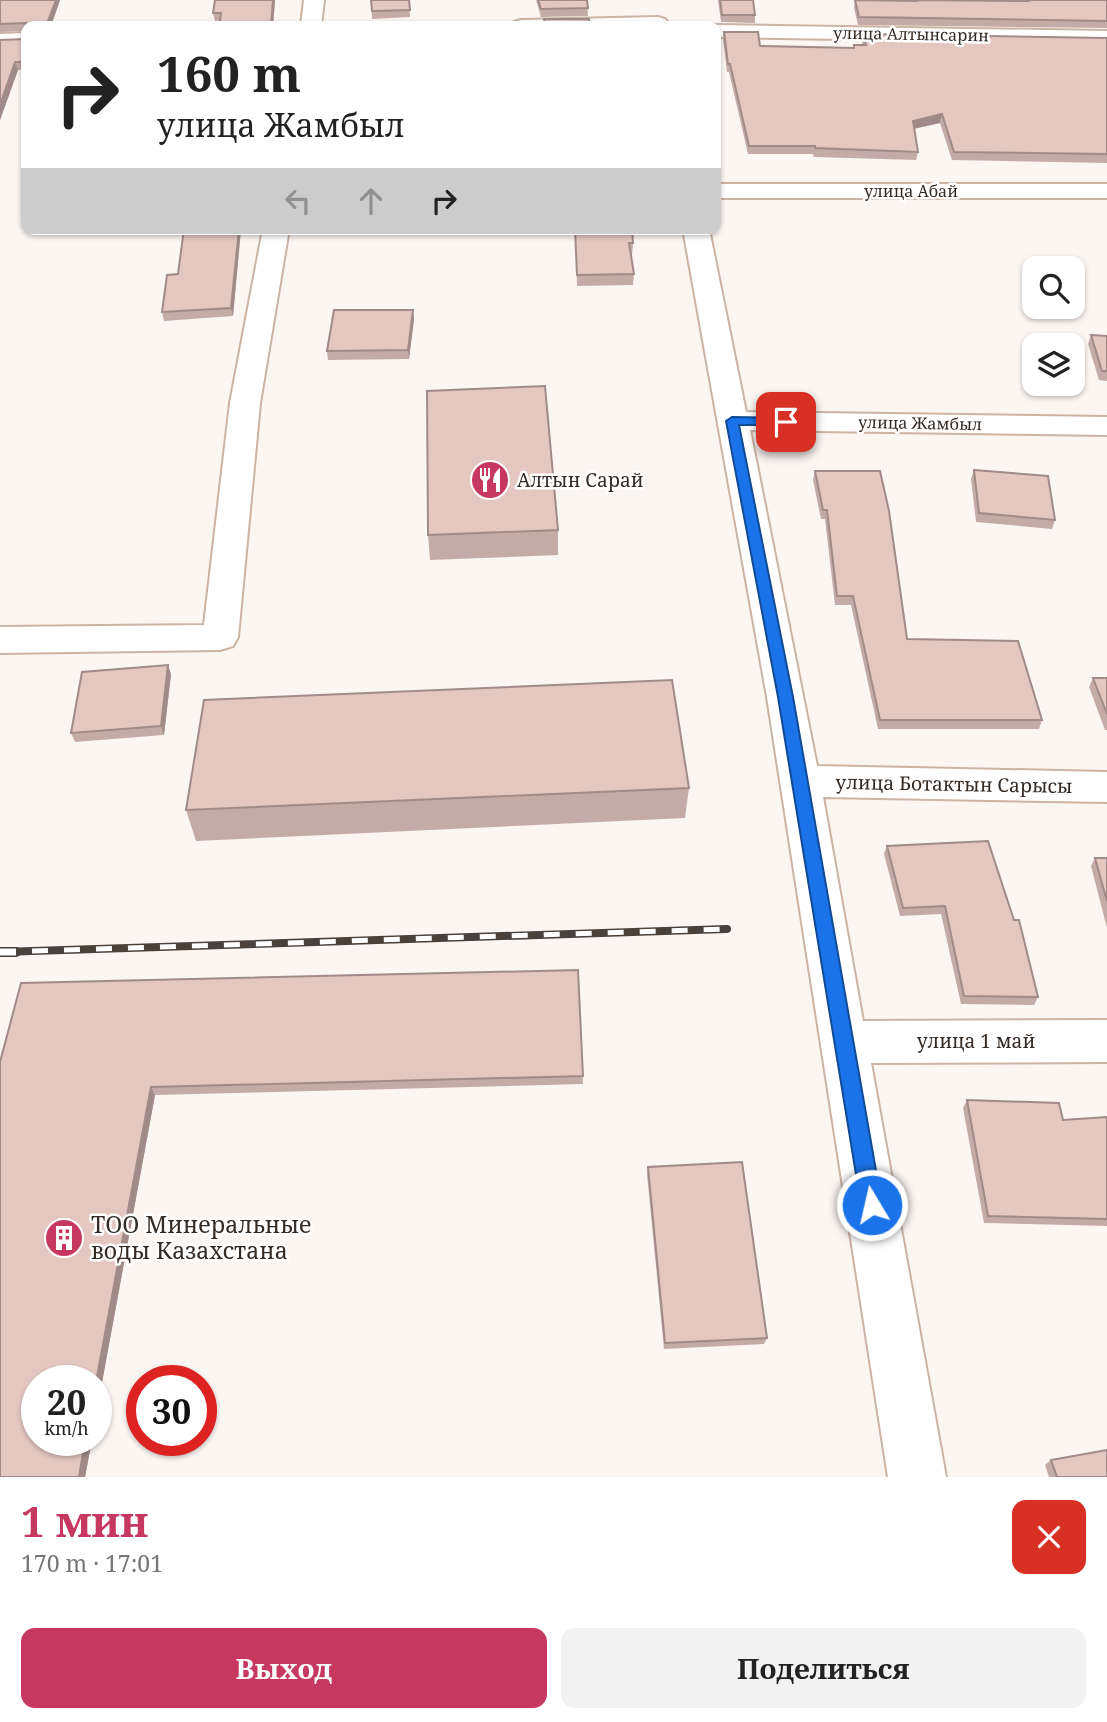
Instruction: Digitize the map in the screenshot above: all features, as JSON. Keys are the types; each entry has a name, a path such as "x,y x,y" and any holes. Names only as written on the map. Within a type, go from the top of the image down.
{"street":[{"path":"312,21 314,0"},
{"path":"654,0 658,21"},
{"name":"улица Алтынсарин","path":"721,31 1107,37"},
{"path":"0,40 21,39"},
{"name":"улица Абай","path":"721,191 1107,191"},
{"path":"0,640 220,637 245,403 275,235"},
{"path":"697,235 800,781 917,1477"},
{"name":"улица Жамбыл","path":"732,421 1107,426"},
{"name":"улица Ботактын Сарысы","path":"800,781 1107,787"},
{"name":"улица 1 май","path":"844,1042 1107,1041"}],"building":[{"path":"0,0 56,0 48,21 0,24"},
{"path":"215,0 273,0 271,21 220,21 221,13 213,13"},
{"path":"371,0 409,0 410,10 372,11"},
{"path":"538,0 587,0 588,8 541,9"},
{"path":"720,0 753,0 755,15 722,15"},
{"path":"855,0 1107,0 1107,21 859,17"},
{"path":"544,19 589,21 545,21"},
{"path":"724,32 758,32 760,46 854,48 854,45 866,45 863,34 1107,38 1107,154 954,152 942,114 913,121 918,152 815,146 749,146 728,64"},
{"path":"21,39 21,62 15,62 0,105 0,40"},
{"path":"183,235 238,235 231,308 162,312 167,275 178,274"},
{"path":"575,235 632,235 633,243 629,243 634,274 577,275"},
{"path":"334,310 413,310 408,350 327,351"},
{"path":"1091,335 1107,336 1107,371 1102,371"},
{"name":"Алтын Сарай","path":"545,386 558,530 428,535 427,391"},
{"path":"974,470 1048,476 1055,520 979,513"},
{"path":"815,471 880,471 889,511 907,639 1018,641 1042,720 880,720 853,596 837,596 827,510 823,510"},
{"path":"168,665 161,726 71,733 82,672"},
{"path":"1093,678 1107,678 1107,714"},
{"path":"672,680 689,788 186,810 204,700"},
{"path":"988,841 1014,920 1019,920 1038,997 964,996 945,906 903,908 887,846"},
{"path":"1095,858 1107,858 1107,901"},
{"name":"ТОО Минеральные воды Казахстана","path":"578,970 583,1076 151,1087 99,1365 21,1365 21,1456 82,1456 79,1477 0,1477 0,1062 21,983"},
{"path":"967,1100 1059,1103 1063,1120 1107,1117 1107,1219 988,1216"},
{"path":"742,1162 767,1338 665,1343 648,1167"},
{"path":"1107,1450 1107,1477 1057,1477 1051,1460"}],"railway":[{"path":"16,952 0,952 727,929"}],"place":[{"name":"Алтын Сарай","path":"490,480"},
{"name":"ТОО Минеральные воды Казахстана","path":"64,1238"}],"route":[{"path":"786,422 732,421 786,697 872,1205"}]}
